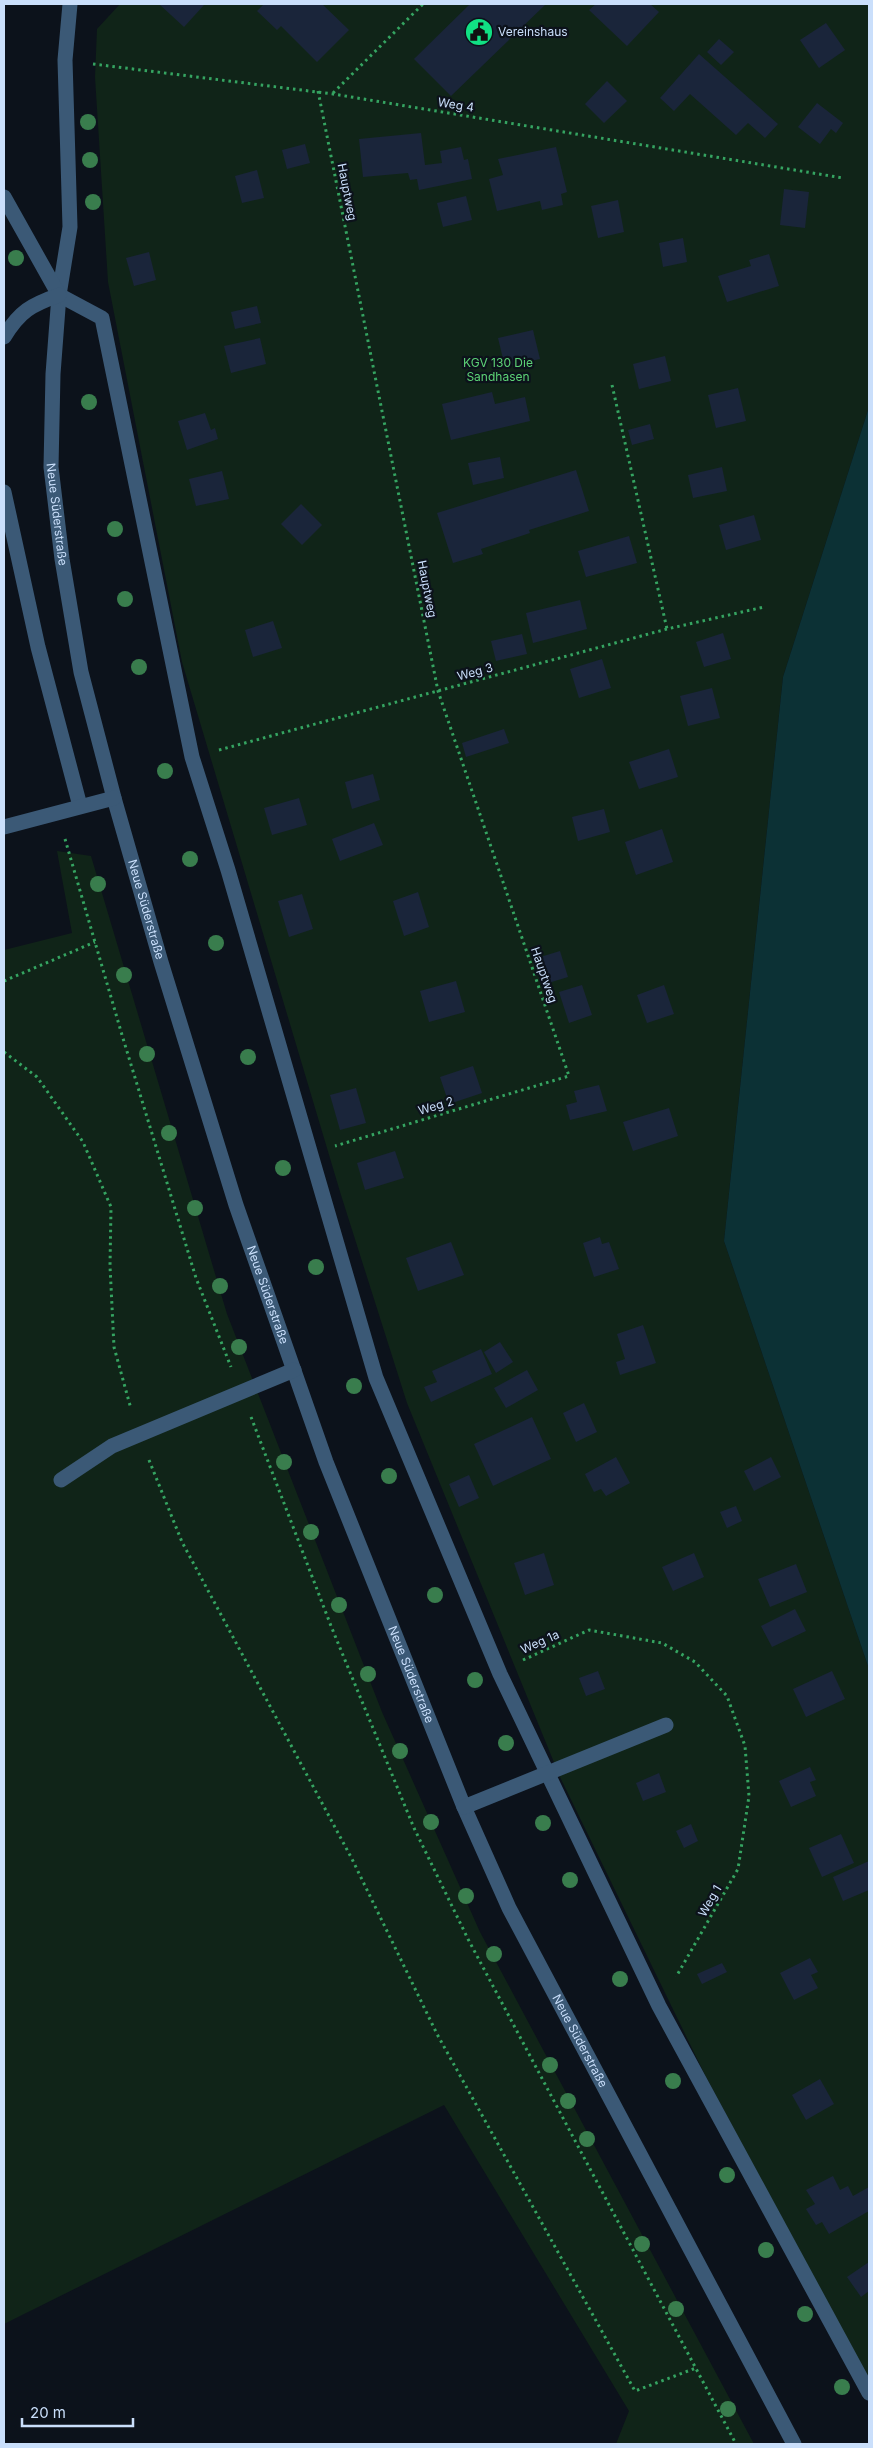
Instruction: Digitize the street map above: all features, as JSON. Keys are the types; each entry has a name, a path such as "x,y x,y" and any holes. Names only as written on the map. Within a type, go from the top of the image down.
{"street":[{"name":"Neue Süderstraße","path":"70,4 65,60 70,227 60,295 53,374 51,467 62,559 82,672 114,798 236,1205 326,1462 464,1807 509,1908 794,2444"},
{"path":"4,197 60,295 102,318 192,757 228,870 309,1154 376,1378 500,1674 659,2006 869,2393"},
{"path":"4,337 14,320 31,305 60,295"},
{"path":"4,492 38,646 80,806"},
{"path":"4,827 114,798"},
{"path":"61,1480 112,1446 294,1370"},
{"path":"464,1807 666,1725"}],"path":[{"path":"333,94 423,4"},
{"name":"Weg 4","path":"65,60 125,69 318,91 843,178"},
{"name":"Hauptweg","path":"318,91 438,691 569,1076"},
{"path":"612,385 667,629"},
{"name":"Weg 3","path":"192,757 667,629 764,606"},
{"path":"56,812 196,1278 331,1626 414,1828 468,1939 736,2444"},
{"path":"4,981 95,942"},
{"path":"4,1052 37,1077 83,1142 111,1207 110,1266 114,1347 138,1434 182,1542 352,1859 437,2034 635,2391 696,2368"},
{"name":"Weg 2","path":"309,1154 569,1076"},
{"name":"Weg 1a","path":"500,1674 512,1664 589,1630"},
{"name":"Weg 1","path":"589,1630 662,1643 695,1662 727,1696 745,1746 749,1796 738,1869 659,2006"}],"green space":[{"name":"KGV 130 Die Sandhasen","path":"120,4 869,4 869,407 783,677 724,1241 869,1669 869,2380 705,2075 560,1777 407,1403 341,1195 182,662 108,282 95,77 97,29"},
{"path":"57,851 91,856 227,1314 382,1712 480,1932 754,2444 616,2444 629,2411 444,2105 4,2324 4,950 72,933"}],"shaded area":[{"path":"869,407 869,1669 724,1241 783,677"}],"building":[{"path":"159,4 202,4 204,5 184,27"},
{"path":"264,4 322,4 349,30 317,62 281,26 277,30 257,11"},
{"name":"Vereinshaus","path":"470,4 545,5 451,96 414,59"},
{"path":"596,4 650,4 659,12 627,46 589,10"},
{"path":"826,23 845,50 819,68 800,40"},
{"path":"719,39 734,52 721,65 707,52"},
{"path":"699,54 778,124 765,138 748,123 736,135 690,94 674,111 660,98"},
{"path":"607,81 627,101 604,123 585,104"},
{"path":"817,103 843,123 836,133 831,129 820,144 798,127"},
{"path":"421,133 425,165 442,163 440,151 461,147 464,160 468,159 472,179 419,190 417,179 410,180 408,173 363,177 359,139"},
{"path":"305,144 310,163 287,169 282,150"},
{"path":"556,147 567,192 561,194 563,205 542,210 540,201 497,211 489,179 503,175 498,159"},
{"path":"257,170 264,198 242,203 235,176"},
{"path":"784,189 809,192 805,228 780,225"},
{"path":"466,196 472,220 443,227 437,203"},
{"path":"618,200 624,232 598,238 591,206"},
{"path":"683,238 687,262 663,267 659,243"},
{"path":"149,252 156,280 134,286 126,258"},
{"path":"769,254 779,286 727,302 718,276 751,266 749,260"},
{"path":"257,306 261,323 235,329 231,312"},
{"path":"533,330 540,359 505,367 498,338"},
{"path":"260,338 266,364 231,373 224,346"},
{"path":"665,356 671,381 639,389 633,364"},
{"path":"738,388 746,421 716,428 708,395"},
{"path":"492,392 495,404 525,397 530,421 451,440 442,404"},
{"path":"205,413 211,430 215,428 218,439 187,450 178,421"},
{"path":"650,424 654,439 632,445 628,430"},
{"path":"500,457 504,478 473,485 468,463"},
{"path":"722,467 727,491 693,498 688,475"},
{"path":"576,470 589,511 529,530 530,533 481,549 483,554 453,563 437,513"},
{"path":"222,471 229,499 196,506 189,479"},
{"path":"301,504 322,525 302,545 281,524"},
{"path":"754,515 761,540 726,550 719,525"},
{"path":"629,536 637,563 586,577 578,551"},
{"path":"580,600 587,629 533,643 526,613"},
{"path":"273,621 282,648 253,657 245,630"},
{"path":"723,633 731,659 704,667 696,642"},
{"path":"522,634 527,654 496,661 491,641"},
{"path":"602,659 611,688 579,698 570,669"},
{"path":"712,688 720,718 688,726 680,696"},
{"path":"504,729 509,743 466,757 462,743"},
{"path":"669,749 678,777 639,789 629,762"},
{"path":"373,774 380,800 352,809 345,782"},
{"path":"299,798 307,825 272,835 264,808"},
{"path":"604,809 610,832 578,841 572,817"},
{"path":"374,823 383,845 340,861 332,839"},
{"path":"662,829 673,862 636,875 625,842"},
{"path":"418,892 429,927 404,936 393,901"},
{"path":"302,894 313,929 289,937 278,901"},
{"path":"560,951 568,977 545,984 537,958"},
{"path":"456,981 465,1012 429,1022 420,991"},
{"path":"582,985 592,1015 569,1023 559,992"},
{"path":"664,985 674,1014 647,1023 637,995"},
{"path":"473,1066 482,1093 449,1104 440,1077"},
{"path":"599,1085 607,1111 570,1120 566,1105 577,1102 574,1091"},
{"path":"356,1088 366,1123 340,1130 330,1095"},
{"path":"669,1108 678,1136 633,1151 623,1122"},
{"path":"395,1151 404,1178 365,1190 357,1163"},
{"path":"600,1237 602,1244 609,1242 619,1269 594,1277 583,1243"},
{"path":"451,1242 464,1275 418,1291 406,1258"},
{"path":"643,1325 656,1363 620,1375 616,1362 625,1359 617,1334"},
{"path":"500,1342 513,1362 496,1373 484,1352"},
{"path":"481,1349 492,1374 431,1402 424,1387 437,1382 432,1371"},
{"path":"527,1370 538,1390 506,1408 494,1388"},
{"path":"584,1403 597,1432 576,1442 563,1413"},
{"path":"532,1417 551,1459 493,1486 474,1444"},
{"path":"616,1457 630,1483 606,1496 601,1489 594,1492 585,1474"},
{"path":"771,1457 781,1477 754,1491 744,1471"},
{"path":"469,1475 479,1498 459,1507 449,1484"},
{"path":"736,1506 742,1521 727,1528 720,1512"},
{"path":"544,1553 554,1585 525,1595 514,1563"},
{"path":"694,1553 704,1577 673,1591 662,1567"},
{"path":"796,1564 807,1592 770,1607 758,1579"},
{"path":"795,1609 806,1631 772,1647 761,1626"},
{"path":"598,1671 605,1689 586,1696 579,1678"},
{"path":"832,1671 845,1699 806,1717 793,1689"},
{"path":"810,1767 816,1780 810,1782 816,1796 791,1807 779,1781"},
{"path":"659,1773 666,1792 643,1801 636,1783"},
{"path":"691,1824 698,1841 684,1848 676,1831"},
{"path":"841,1834 854,1863 822,1877 809,1848"},
{"path":"869,1861 869,1890 843,1901 833,1877"},
{"path":"810,1958 818,1972 811,1975 818,1988 794,2000 780,1973"},
{"path":"722,1963 727,1972 702,1984 697,1974"},
{"path":"820,2079 834,2104 806,2120 792,2095"},
{"path":"833,2176 840,2190 848,2186 853,2196 869,2187 869,2211 829,2234 822,2222 816,2225 806,2209 815,2204 806,2190"},
{"path":"869,2262 869,2291 861,2297 847,2277"}],"place":[{"name":"Vereinshaus","path":"479,32"}]}
